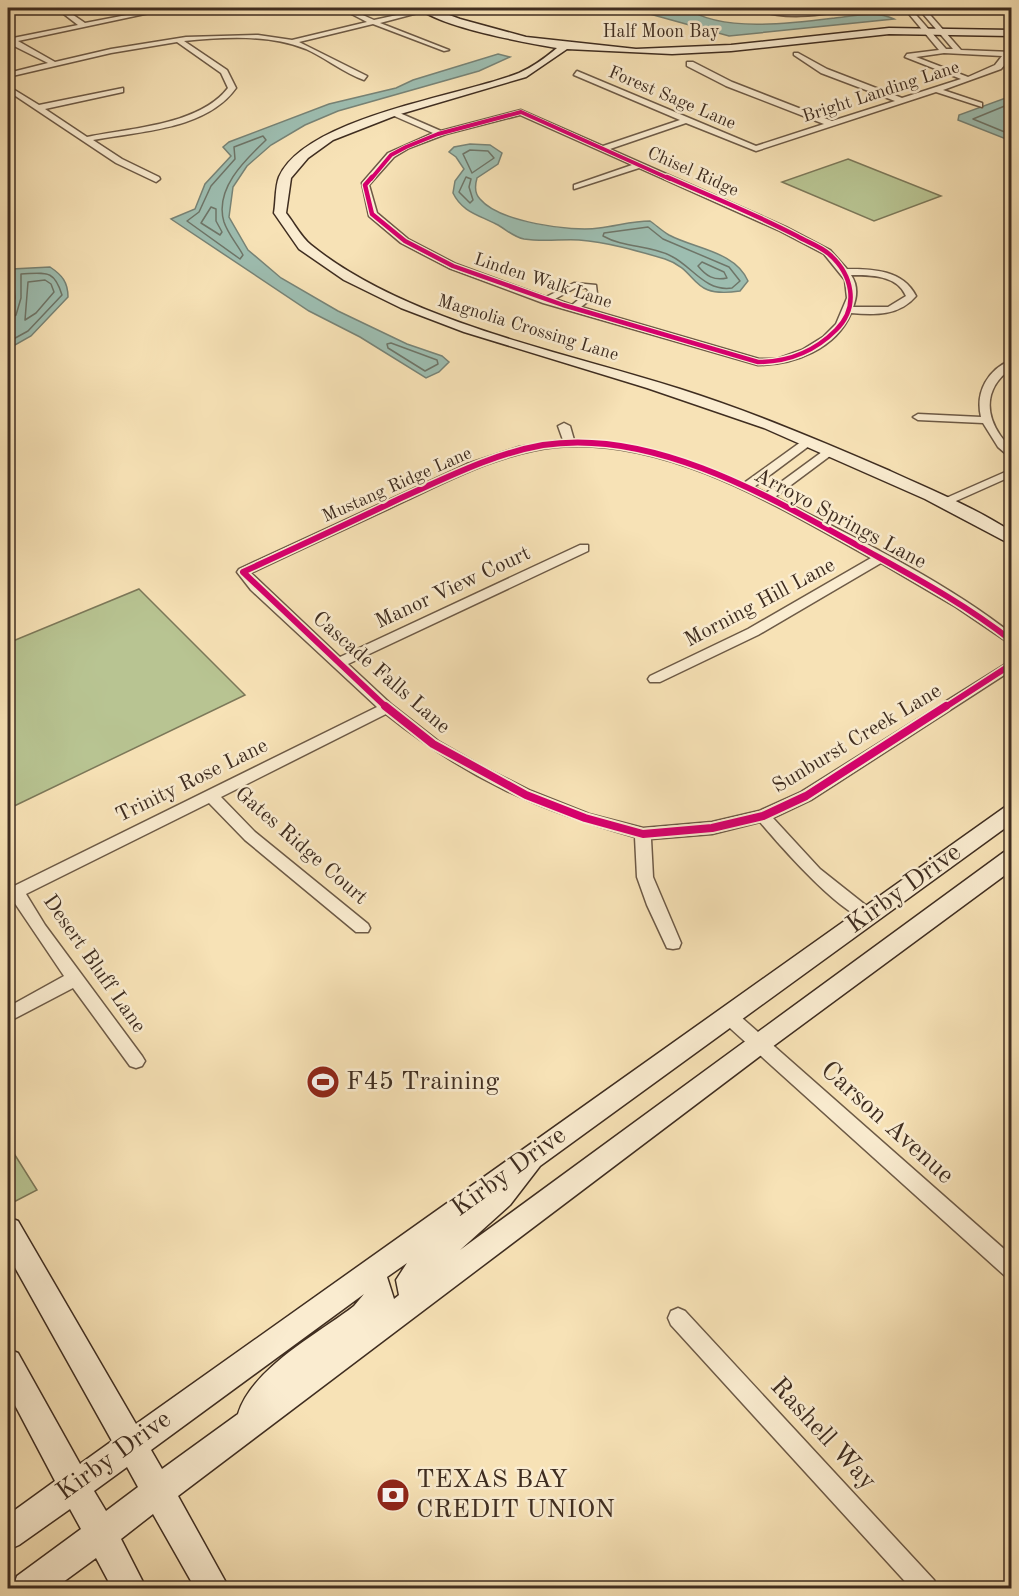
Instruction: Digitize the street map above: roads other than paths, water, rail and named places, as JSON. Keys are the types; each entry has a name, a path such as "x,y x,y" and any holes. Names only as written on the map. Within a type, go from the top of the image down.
{"street":[{"path":"8,8 16,8"},
{"path":"59,8 82,24"},
{"path":"9,40 170,8"},
{"path":"343,8 374,23 446,50"},
{"path":"760,8 773,13 842,8"},
{"path":"907,8 944,51"},
{"path":"921,8 958,51"},
{"path":"1002,8 1011,8"},
{"path":"292,42 428,10"},
{"name":"Half Moon Bay","path":"428,10 485,30 566,45 621,50 689,51 886,31 940,30 1011,33"},
{"path":"8,75 124,49 239,33 292,42 364,78"},
{"path":"9,40 54,64"},
{"path":"87,139 178,120 210,108 230,94 232,88 224,72 180,41"},
{"name":"Magnolia Crossing Lane","path":"566,45 535,69 506,82 389,115 323,142 298,161 284,179 279,194 279,211 289,231 303,246 351,278 424,314 472,332 695,399 809,441 943,502 1011,540"},
{"path":"967,79 922,64 907,56 944,51 1009,54"},
{"path":"796,54 824,71 902,101"},
{"name":"Bright Landing Lane","path":"756,149 998,68 1009,54"},
{"path":"690,64 729,84 831,124"},
{"name":"Forest Sage Lane","path":"577,73 685,121 756,149"},
{"path":"8,88 119,161 156,179"},
{"path":"37,108 120,90"},
{"path":"937,90 979,105"},
{"name":"Linden Walk Lane","path":"521,112 429,138 392,155 373,172 365,194 371,212 397,236 455,268 546,301 758,362 778,362 806,352 827,339 841,325 849,310"},
{"name":"Chisel Ridge","path":"521,112 807,240 827,252 844,272"},
{"path":"389,115 442,134"},
{"path":"389,115 429,138"},
{"path":"604,148 685,121"},
{"path":"577,187 641,164"},
{"path":"844,272 864,272 888,276 902,283 911,296 904,304 883,311 849,310 852,298 850,280 844,272"},
{"path":"546,301 569,285 576,283 593,287 594,292 574,308"},
{"path":"1011,363 998,372 987,387 983,403 985,420 992,434 1011,456"},
{"path":"918,417 985,420"},
{"path":"564,426 569,443"},
{"path":"745,488 809,441"},
{"name":"Arroyo Springs Lane","path":"569,443 614,446 650,452 745,488 881,558 951,599 1011,641"},
{"name":"Mustang Ridge Lane","path":"243,572 471,466 505,454 569,443"},
{"path":"767,498 830,451"},
{"path":"943,502 1011,472"},
{"name":"Manor View Court","path":"339,663 584,548"},
{"name":"Morning Hill Lane","path":"655,679 753,632 881,558"},
{"name":"Cascade Falls Lane","path":"243,572 387,708 432,744 526,795 585,818 643,834"},
{"name":"Sunburst Creek Lane","path":"643,834 712,828 763,816 806,796 1011,664"},
{"name":"Trinity Rose Lane","path":"16,892 387,708"},
{"name":"Gates Ridge Court","path":"212,796 250,836 362,928"},
{"name":"Kirby Drive","path":"8,1534 538,1150 1011,812"},
{"path":"763,816 814,873 867,915"},
{"path":"643,834 645,877 673,943"},
{"name":"Kirby Drive","path":"29,1588 759,1043 1011,858"},
{"name":"Desert Bluff Lane","path":"16,892 74,979 136,1061"},
{"path":"8,1015 74,979"},
{"name":"Carson Avenue","path":"727,1015 1011,1269"},
{"path":"417,1299 410,1288 410,1280 439,1250 510,1190 538,1150"},
{"path":"8,1230 213,1588"},
{"path":"246,1427 263,1397 282,1378 368,1315 380,1301 376,1286 367,1274"},
{"name":"Rashell Way","path":"678,1318 926,1588"},
{"path":"8,1363 130,1588"}],"water":[{"path":"607,8 687,8 701,16 718,21 758,24 865,15 880,15 894,19 729,36 639,11"},
{"path":"498,54 510,57 479,71 338,111 305,125 271,145 247,166 233,187 229,217 248,250 281,278 338,311 407,344 442,356 449,362 439,372 426,378 360,337 309,311 171,219 195,209 205,184 231,156 223,147 229,142 329,104 396,88 413,80"},
{"path":"1011,96 1011,141 958,120 959,115"},
{"path":"470,144 490,145 502,153 498,164 477,178 476,189 480,199 503,214 536,224 587,229 650,221 679,240 713,252 734,263 748,281 740,291 711,291 703,288 676,264 644,253 590,241 531,240 516,237 466,209 453,193 455,181 464,169 456,157 449,152 454,147"},
{"path":"50,267 64,279 68,297 31,336 8,349 8,318 15,298 12,269"}],"place":[{"name":"F45 Training","path":"323,1082"},
{"name":"TEXAS BAY CREDIT UNION","path":"393,1495"}]}
